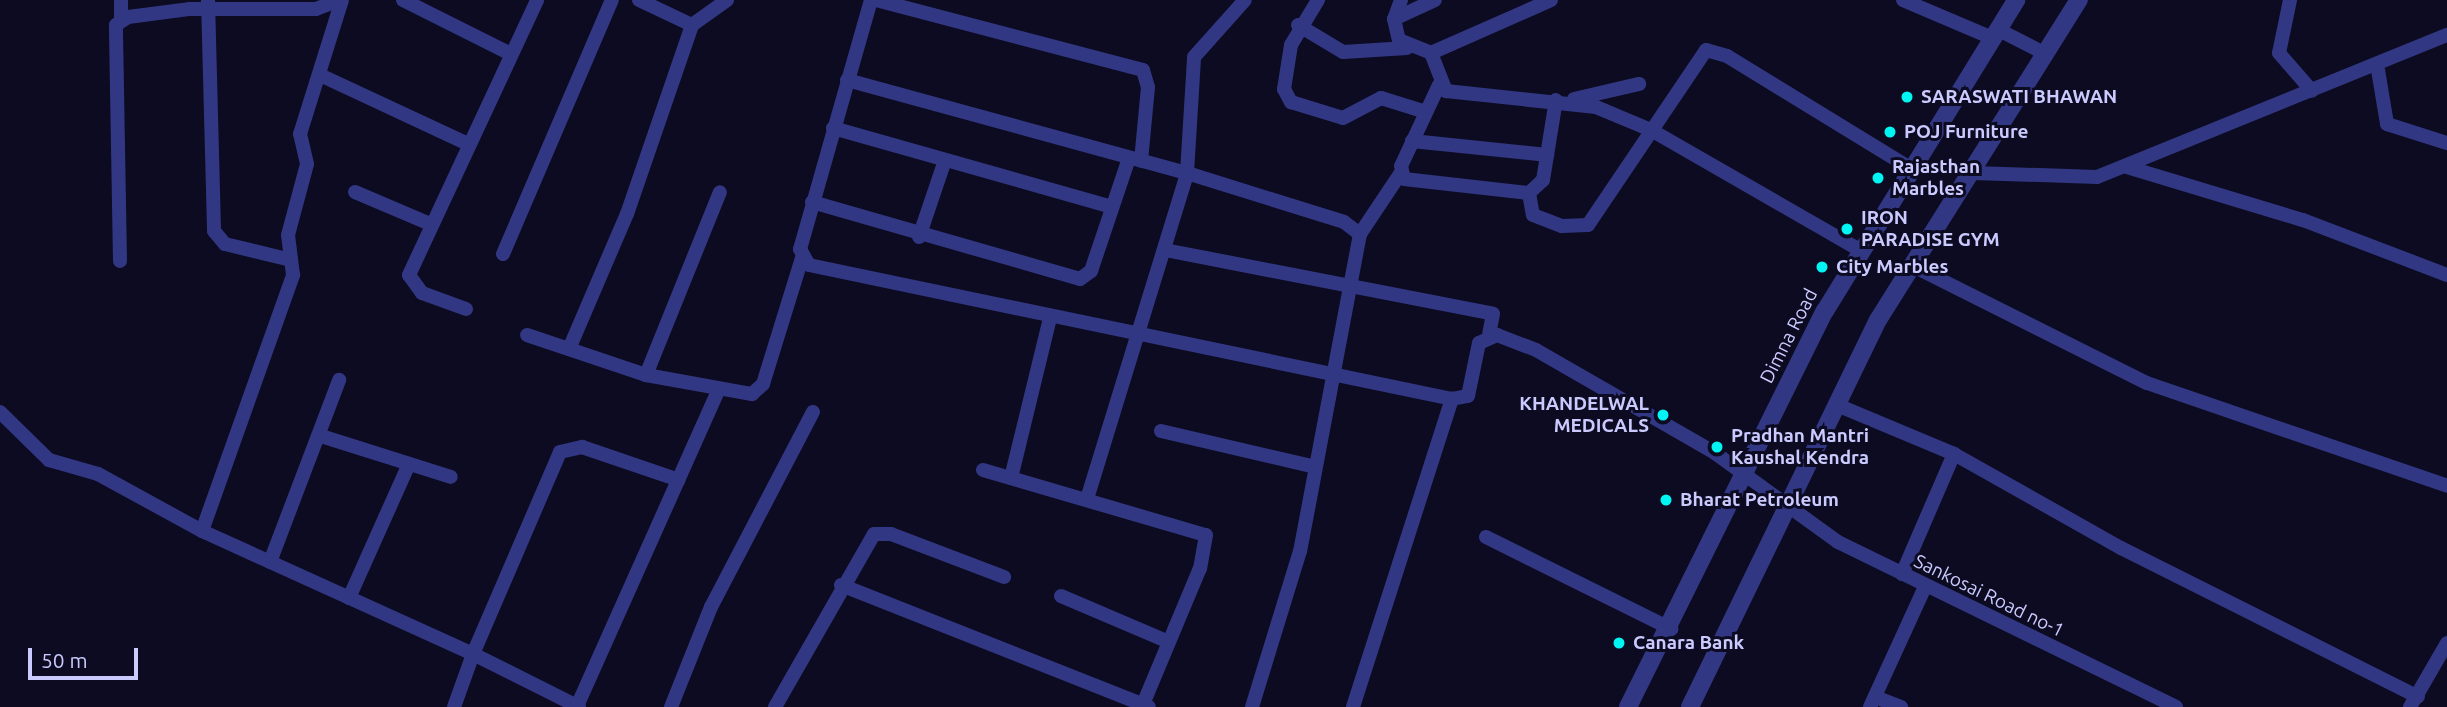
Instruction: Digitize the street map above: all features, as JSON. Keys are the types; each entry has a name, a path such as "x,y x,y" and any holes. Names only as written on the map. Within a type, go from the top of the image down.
{"street":[{"path":"120,261 114,35 121,19 121,0"},
{"path":"121,19 208,5 327,8 341,0"},
{"path":"202,531 293,275 288,235 307,164 300,134 341,0"},
{"path":"403,0 511,54"},
{"path":"466,309 411,286 412,263 537,0"},
{"path":"503,254 612,0"},
{"path":"639,0 692,25"},
{"path":"569,349 627,214 692,25 727,0"},
{"path":"527,335 646,375 718,391 760,391 802,258 813,202 847,80 874,0 1143,71 1148,87 1135,159 1112,207 1090,271 1080,279 919,237 813,202"},
{"path":"1087,499 1133,335 1165,250 1188,173 1194,57 1245,0"},
{"path":"1318,0 1298,25 1285,80 1291,102 1343,118 1381,98 1426,112"},
{"path":"1401,0 1394,19 1407,48"},
{"path":"1394,19 1435,0"},
{"path":"1298,25 1343,52 1407,48 1431,53 1551,0"},
{"path":"1903,0 2044,53"},
{"name":"Dimna Road","path":"1628,707 1671,629 1743,474 1860,250 2016,0"},
{"path":"1690,707 1788,511 1878,320 1915,267 2079,0"},
{"path":"2290,0 2279,53 2312,91"},
{"path":"208,5 214,232 225,244 291,260"},
{"path":"1973,173 2062,180 2127,167 2447,35"},
{"path":"1529,193 1533,215 1562,226 1588,225 1706,50 1727,56 1910,168"},
{"path":"1252,707 1300,551 1312,466 1334,377 1360,234 1400,174 1412,141 1439,85 1431,53"},
{"path":"2377,64 2387,124 2447,143"},
{"path":"320,75 468,144"},
{"path":"847,80 1188,173 1344,222 1360,234"},
{"path":"1439,85 1454,94 1563,100 1639,84"},
{"path":"1563,100 1651,130 1860,250"},
{"path":"1400,174 1414,182 1529,193 1543,180 1547,155 1563,100"},
{"path":"834,128 1112,207"},
{"path":"1412,141 1547,155"},
{"path":"919,237 944,160"},
{"path":"2127,167 2303,220 2447,275"},
{"path":"355,192 430,224"},
{"path":"646,375 720,192"},
{"path":"802,258 808,265 1334,377 1452,399 1471,393 1479,343 1489,334 1493,314 1348,290 1165,250"},
{"path":"1915,267 2147,383 2447,486"},
{"path":"1011,478 1050,318"},
{"name":"Sankosai Road no-1","path":"1489,334 1536,350 1743,474 1788,511 1925,587 2176,707"},
{"path":"270,562 321,436 339,380"},
{"path":"0,412 50,460 98,474 202,531 472,653 578,706 718,391"},
{"path":"1353,707 1452,399"},
{"path":"1837,405 1954,454 2121,548 2414,702 2447,643"},
{"path":"671,707 711,607 813,412"},
{"path":"1161,430 1312,466"},
{"path":"321,436 451,477"},
{"path":"454,707 472,653 564,447 679,480"},
{"path":"1902,574 1954,454"},
{"path":"349,598 409,464"},
{"path":"841,585 1147,706 1206,535 983,470"},
{"path":"775,707 865,542 881,532 1004,577"},
{"path":"1486,537 1671,629"},
{"path":"1901,707 1872,702 1925,587"},
{"path":"1061,596 1169,642"}],"place":[{"name":"SARASWATI BHAWAN","path":"1907,97"},
{"name":"POJ Furniture","path":"1890,132"},
{"name":"Rajasthan Marbles","path":"1878,178"},
{"name":"IRON PARADISE GYM","path":"1847,229"},
{"name":"City Marbles","path":"1822,267"},
{"name":"KHANDELWAL MEDICALS","path":"1663,415"},
{"name":"Pradhan Mantri Kaushal Kendra","path":"1717,447"},
{"name":"Bharat Petroleum","path":"1666,500"},
{"name":"Canara Bank","path":"1619,643"}]}
